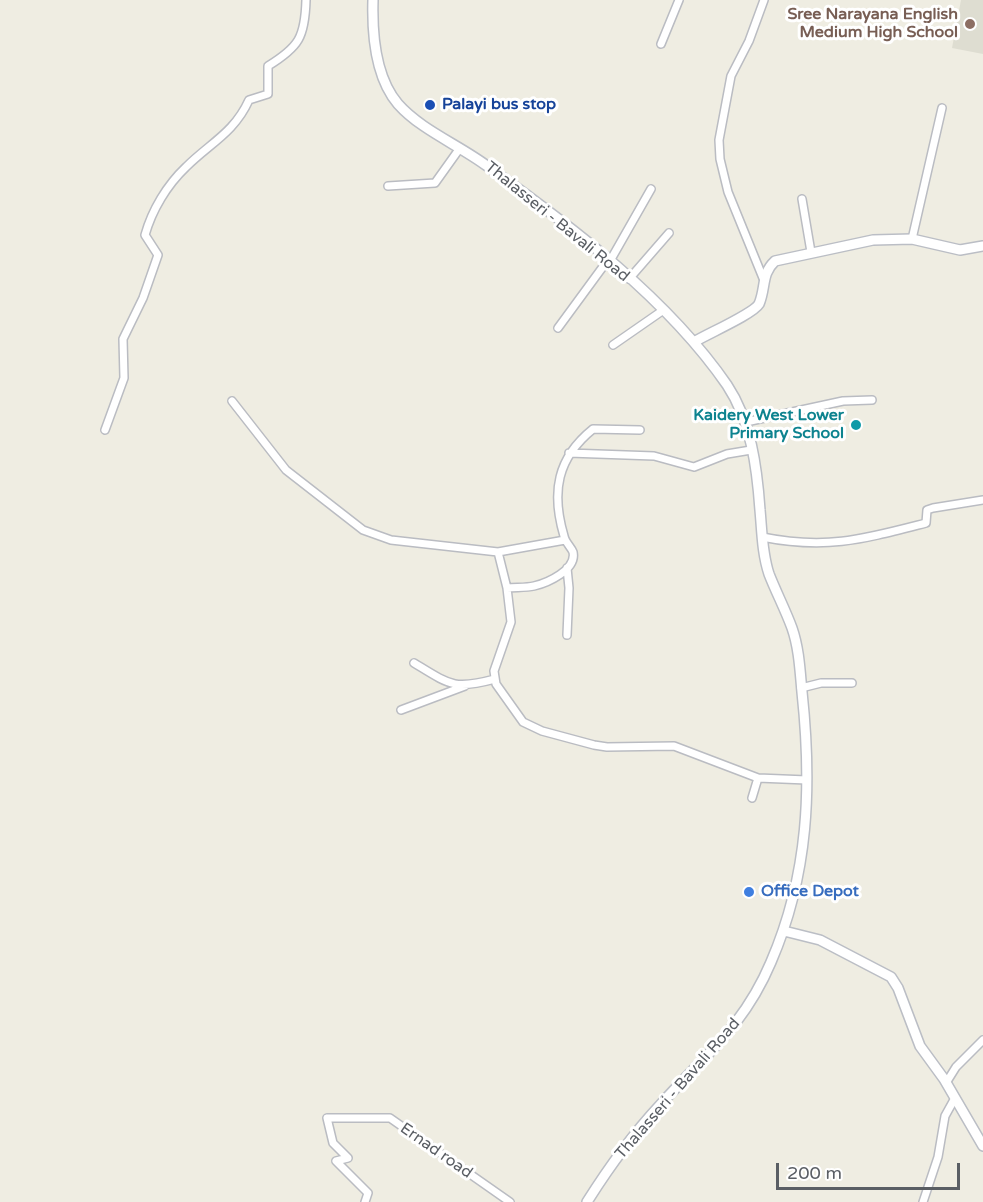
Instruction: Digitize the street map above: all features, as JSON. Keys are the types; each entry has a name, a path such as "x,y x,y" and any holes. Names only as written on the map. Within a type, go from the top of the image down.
{"main road":[{"name":"Thalasseri - Bavali Road","path":"373,0 376,52 386,82 398,104 430,129 540,204 610,261 694,342 730,390 746,422 757,480 767,570 792,628 799,657 806,729 807,780 801,871 784,931 750,1006 720,1045 665,1099 628,1143 587,1202"},
{"path":"694,342 751,312 759,303 767,267 775,261 873,240 912,239 960,250 983,246"},
{"path":"784,931 820,940 891,977 898,988 920,1046 946,1083 983,1146"}],"street":[{"path":"105,430 124,378 123,339 143,298 158,255 145,235 150,220 158,203 186,166 240,119 249,100 268,93 268,66 298,44 305,24 306,0"},
{"path":"661,44 679,0"},
{"path":"763,278 728,192 720,159 719,140 731,76 750,41 764,0"},
{"path":"912,239 942,108"},
{"path":"388,186 435,183 460,148"},
{"path":"558,328 602,268 610,261 651,189"},
{"path":"802,198 811,252"},
{"path":"629,279 669,233"},
{"path":"613,345 662,310"},
{"path":"746,422 843,401 872,400"},
{"path":"232,401 286,470 363,530 391,540 498,552 565,540"},
{"path":"507,588 534,586 563,573 572,561 573,552 565,540 558,492 561,467 569,453 593,429 640,430"},
{"path":"569,453 654,456 694,467 727,454 751,450"},
{"path":"762,537 813,544 846,543 926,523 927,510 933,508 983,500"},
{"path":"498,552 507,588 511,622 494,670 495,679 506,700 523,722 542,731 607,747 674,746 758,778 807,780"},
{"path":"567,568 567,635"},
{"path":"414,663 444,682 465,686"},
{"path":"401,710 465,686 495,679"},
{"path":"801,687 821,683 852,683"},
{"path":"752,798 758,778"},
{"path":"946,1083 956,1067 983,1040"},
{"path":"923,1202 938,1157 945,1116 955,1098"},
{"name":"Ernad road","path":"365,1202 368,1193 336,1161 348,1158 333,1143 327,1118 390,1118 510,1202"}],"shaded area":[{"name":"Sree Narayana English Medium High School","path":"961,0 983,0 983,54 952,48"}],"place":[{"name":"Sree Narayana English Medium High School","path":"970,24"},
{"name":"Palayi bus stop","path":"430,105"},
{"name":"Kaidery West Lower Primary School","path":"856,425"},
{"name":"Office Depot","path":"749,892"}]}
